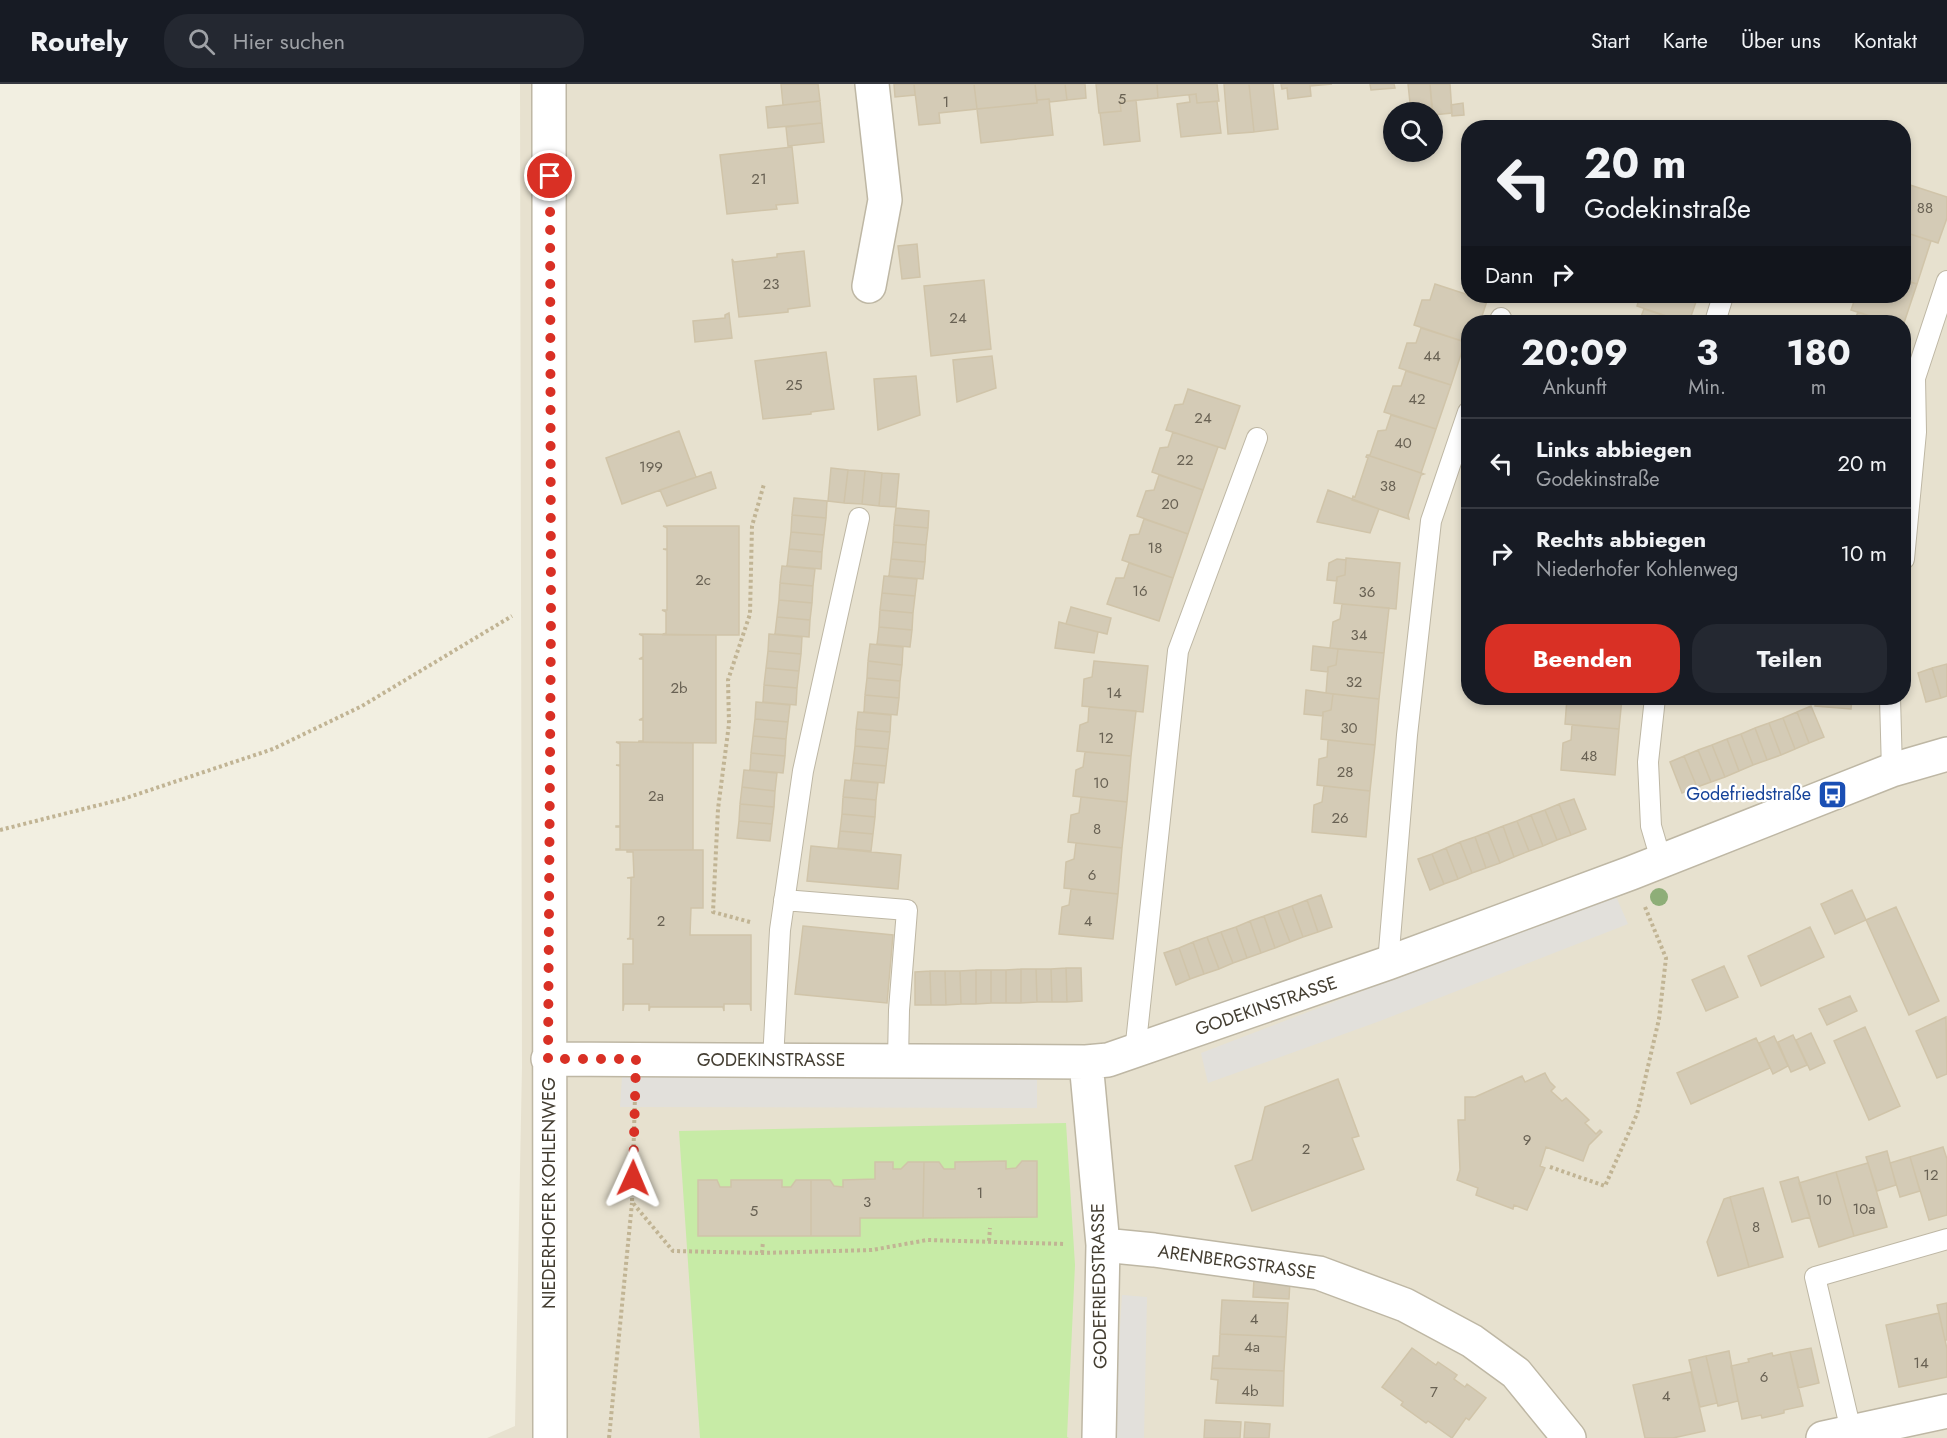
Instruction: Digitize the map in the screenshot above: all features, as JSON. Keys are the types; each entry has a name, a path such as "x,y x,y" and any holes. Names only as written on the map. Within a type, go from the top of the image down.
{"street":[{"name":"NIEDERHOFER KOHLENWEG","path":"549,84 550,1438"},
{"path":"869,286 885,200 872,84"},
{"name":"GODEKINSTRASSE","path":"548,1059 1086,1062 1108,1060 1388,963 1631,873 1892,770 1947,754"},
{"name":"GODEFRIEDSTRASSE","path":"1086,1062 1102,1245 1099,1438"},
{"name":"ARENBERGSTRASSE","path":"1102,1245 1318,1273 1405,1305 1472,1341 1516,1373 1569,1438"},
{"path":"1837,1435 1947,1411"}],"lane":[{"path":"1911,485 1916,432 1915,378 1947,281"},
{"path":"1388,963 1407,735 1431,521 1461,433"},
{"path":"1135,1052 1178,651 1257,438"},
{"path":"773,1060 780,930 802,771 859,518"},
{"path":"1654,705 1648,762 1651,826 1660,860"},
{"path":"1890,705 1892,770"},
{"path":"784,900 907,910 899,1010 898,1061"},
{"path":"1837,1435 1815,1277 1947,1239"}],"path":[{"path":"764,484 752,526 750,614 728,680 729,724 718,809 713,912 780,930"},
{"path":"0,830 123,799 273,749 362,706 551,592"},
{"path":"1550,1167 1605,1186 1637,1114 1659,1018 1666,958 1631,873"},
{"path":"609,1438 632,1202 636,1059"},
{"path":"632,1202 673,1251 762,1253 872,1250 927,1240 1102,1245"},
{"path":"989,1241 990,1228"},
{"path":"762,1253 763,1240"}],"shaded area":[{"path":"520,84 1947,84 1947,1438 487,1438 515,1426 522,1067"},
{"path":"1615,894 1628,924 1380,1021 1208,1083 1201,1053"},
{"path":"622,1077 1037,1078 1037,1108 620,1107"},
{"path":"1122,1295 1147,1297 1144,1438 1113,1438"}],"green space":[{"path":"1066,1123 1075,1265 1067,1437 1069,1438 700,1438 679,1131"}],"building":[{"path":"781,84 818,84 820,101 783,105"},
{"path":"894,84 914,84 915,95 895,97"},
{"path":"914,84 974,84 977,109 939,113 940,123 919,125"},
{"path":"974,84 1035,84 1037,103 977,109"},
{"path":"1035,84 1065,84 1067,100 1050,102 1049,99 1037,100"},
{"path":"1065,84 1085,84 1086,98 1067,100"},
{"path":"1096,84 1157,84 1158,98 1120,102 1121,111 1099,113"},
{"path":"1157,84 1217,84 1219,101 1197,103 1196,94 1158,98"},
{"path":"1224,84 1249,84 1254,132 1228,134"},
{"path":"1249,84 1273,84 1278,129 1254,132"},
{"path":"1281,84 1332,84 1310,86 1311,96 1288,99 1287,88 1282,89"},
{"path":"1370,84 1394,84 1395,88 1371,90"},
{"path":"1408,84 1430,84 1431,102 1410,102"},
{"path":"1430,84 1450,84 1452,113 1443,114 1443,102 1432,102"},
{"path":"1196,94 1197,103 1217,101 1221,133 1181,137 1177,104 1190,102 1189,95"},
{"path":"1049,99 1053,135 981,143 977,109 1037,103 1037,100"},
{"path":"1136,100 1140,141 1104,145 1100,113 1121,111 1120,102"},
{"path":"820,101 822,123 768,128 766,107"},
{"path":"1463,103 1464,115 1452,116 1451,105"},
{"path":"822,123 824,142 788,146 786,127"},
{"path":"792,147 798,203 776,205 777,209 727,214 720,155"},
{"path":"1911,185 1947,197 1947,218 1938,243 1911,234"},
{"path":"1911,234 1931,241 1917,284 1911,282"},
{"path":"917,244 920,277 902,279 898,246"},
{"path":"804,251 810,306 788,309 788,312 739,317 732,259 734,262"},
{"path":"984,280 991,349 931,356 924,286"},
{"path":"1911,282 1917,284 1911,302"},
{"path":"1435,284 1461,292 1461,303 1486,303 1482,315 1461,315 1461,341 1414,325 1422,300 1430,300"},
{"path":"1638,303 1696,303 1691,315 1663,315 1637,306"},
{"path":"1854,303 1911,303 1907,315 1866,315 1851,310"},
{"path":"1644,309 1662,315 1642,315"},
{"path":"729,313 732,338 695,342 693,321 725,318 725,315"},
{"path":"1421,328 1461,341 1461,354 1451,385 1399,368 1407,343 1416,343"},
{"path":"826,352 834,409 763,419 755,361"},
{"path":"992,356 996,388 957,402 953,360"},
{"path":"1406,371 1451,385 1436,429 1384,412 1393,386 1401,386"},
{"path":"916,376 920,415 878,430 874,379"},
{"path":"1188,389 1240,406 1225,449 1166,430 1175,405 1183,404"},
{"path":"1391,415 1436,429 1421,473 1367,455 1370,455 1378,431 1386,430"},
{"path":"679,431 696,477 622,504 606,458"},
{"path":"1173,432 1218,447 1203,490 1152,472 1160,448 1168,447"},
{"path":"1367,455 1424,474 1421,475 1408,515 1409,519 1352,500 1368,458"},
{"path":"831,468 848,470 844,503 828,501"},
{"path":"848,470 865,471 862,504 844,503"},
{"path":"865,471 882,473 879,506 862,504"},
{"path":"711,472 716,488 667,506 660,490"},
{"path":"882,473 899,474 896,507 879,506"},
{"path":"1159,475 1203,490 1188,534 1137,516 1146,491 1154,490"},
{"path":"1328,490 1379,509 1370,533 1317,522"},
{"path":"794,498 827,501 826,518 792,515"},
{"path":"896,508 929,511 928,528 894,525"},
{"path":"792,515 826,518 824,535 791,532"},
{"path":"1144,519 1188,534 1173,578 1122,560 1130,535 1139,534"},
{"path":"894,525 928,528 926,545 893,542"},
{"path":"663,526 739,526 739,635 662,635 666,633 666,612 662,610 667,610 667,550 663,549 667,549 667,528"},
{"path":"791,532 824,535 822,552 789,549"},
{"path":"893,542 926,545 925,562 891,559"},
{"path":"789,549 822,552 821,569 787,566"},
{"path":"1346,558 1400,563 1396,609 1334,603 1337,577 1345,575"},
{"path":"891,559 925,562 923,579 889,576"},
{"path":"1337,559 1346,560 1345,575 1337,577 1337,581 1327,580 1329,563"},
{"path":"1129,563 1173,578 1159,621 1107,604 1116,578 1124,578"},
{"path":"782,566 815,569 813,586 780,583"},
{"path":"884,576 917,579 915,596 882,593"},
{"path":"780,583 813,586 812,603 779,600"},
{"path":"882,593 915,596 913,613 880,610"},
{"path":"779,600 812,603 810,620 777,617"},
{"path":"1342,604 1389,608 1384,653 1330,648 1333,622 1340,619"},
{"path":"1071,607 1111,618 1107,634 1066,624"},
{"path":"880,610 913,613 912,630 879,627"},
{"path":"777,617 810,620 809,637 775,634"},
{"path":"1059,622 1098,632 1094,653 1055,648"},
{"path":"879,627 912,630 910,647 877,644"},
{"path":"639,634 716,635 716,743 639,742 643,741 643,720 639,720 643,718 643,659 639,659 643,657 643,636"},
{"path":"769,634 802,637 801,654 768,651"},
{"path":"870,644 903,647 902,665 868,661"},
{"path":"1313,646 1338,649 1336,665 1328,667 1328,672 1311,670"},
{"path":"1338,649 1384,653 1379,699 1326,693 1328,667 1336,665"},
{"path":"768,651 801,654 799,671 766,668"},
{"path":"868,661 902,665 900,681 867,678"},
{"path":"1094,661 1148,666 1143,712 1082,706 1084,679 1092,677"},
{"path":"1947,664 1947,696 1941,698 1932,668"},
{"path":"766,668 799,671 797,688 764,685"},
{"path":"1932,668 1941,698 1926,702 1918,673"},
{"path":"867,678 900,681 899,698 865,695"},
{"path":"764,685 797,688 796,705 763,702"},
{"path":"1306,690 1333,694 1331,710 1323,712 1323,716 1304,714"},
{"path":"1333,694 1379,699 1375,745 1321,739 1323,712 1331,710"},
{"path":"865,695 899,698 897,715 864,712"},
{"path":"756,702 790,705 788,722 755,719"},
{"path":"1566,705 1621,705 1619,729 1565,724"},
{"path":"1815,705 1851,705 1851,709"},
{"path":"1811,706 1824,737 1809,743 1797,712"},
{"path":"1089,707 1136,711 1131,756 1077,751 1080,725 1088,722"},
{"path":"858,712 891,715 890,732 856,729"},
{"path":"1797,712 1809,743 1795,749 1783,718"},
{"path":"1783,718 1795,749 1781,755 1769,723"},
{"path":"755,719 788,722 786,739 753,736"},
{"path":"1769,723 1781,755 1767,760 1755,728"},
{"path":"1572,725 1619,729 1615,775 1561,770 1563,743 1571,740"},
{"path":"1755,728 1767,760 1753,765 1741,734"},
{"path":"856,729 890,732 888,749 855,746"},
{"path":"1741,734 1753,765 1739,771 1727,739"},
{"path":"753,736 786,739 785,756 751,753"},
{"path":"1727,739 1739,771 1725,777 1712,745"},
{"path":"1328,740 1375,745 1370,791 1317,785 1319,759 1327,757"},
{"path":"616,742 693,743 693,850 616,850 620,849 620,827 616,826 620,826 620,766 616,765 620,765 620,744"},
{"path":"1712,745 1725,777 1711,782 1698,750"},
{"path":"855,746 888,749 886,766 853,763"},
{"path":"1698,750 1711,782 1697,787 1684,756"},
{"path":"1085,752 1131,756 1127,802 1073,796 1076,770 1083,767"},
{"path":"751,753 785,756 783,773 750,770"},
{"path":"1684,756 1697,787 1682,793 1670,762"},
{"path":"853,763 886,766 884,783 851,780"},
{"path":"744,770 777,773 775,791 742,787"},
{"path":"845,780 878,783 876,800 843,797"},
{"path":"1324,786 1370,791 1366,837 1312,832 1314,805 1322,802"},
{"path":"742,787 775,791 774,807 740,804"},
{"path":"843,797 876,800 875,817 842,814"},
{"path":"1081,797 1127,802 1122,848 1068,842 1071,815 1079,813"},
{"path":"1574,799 1586,829 1571,835 1559,804"},
{"path":"740,804 774,807 772,824 739,821"},
{"path":"1559,804 1571,835 1557,840 1545,810"},
{"path":"1545,810 1557,840 1543,846 1531,815"},
{"path":"842,814 875,817 873,834 840,831"},
{"path":"1531,815 1543,846 1529,851 1517,821"},
{"path":"739,821 772,824 770,841 737,838"},
{"path":"1517,821 1529,851 1514,857 1503,826"},
{"path":"1503,826 1514,857 1500,863 1488,832"},
{"path":"840,831 873,834 871,851 838,848"},
{"path":"1488,832 1500,863 1486,868 1475,837"},
{"path":"1475,837 1486,868 1472,873 1460,842"},
{"path":"1460,842 1472,873 1458,879 1446,848"},
{"path":"1076,843 1122,848 1118,894 1064,888 1066,862 1074,859"},
{"path":"811,846 901,855 898,889 807,881"},
{"path":"1446,848 1458,879 1444,884 1432,854"},
{"path":"627,850 703,850 703,908 691,908 690,935 751,935 751,1011 750,1004 724,1004 724,1011 723,1007 650,1007 649,1011 649,1004 624,1004 623,1011 623,964 633,964 633,939 627,939 630,938 631,878 627,878 634,877 633,852 627,852"},
{"path":"1432,854 1444,884 1430,890 1418,859"},
{"path":"1071,889 1118,894 1113,939 1059,934 1062,907 1069,905"},
{"path":"1852,890 1866,920 1835,934 1821,904"},
{"path":"1321,895 1332,927 1318,932 1307,900"},
{"path":"1307,900 1318,932 1303,937 1292,906"},
{"path":"1292,906 1303,937 1290,942 1278,911"},
{"path":"1896,907 1939,1001 1909,1015 1866,920"},
{"path":"1278,911 1290,942 1275,948 1264,916"},
{"path":"1264,916 1275,948 1261,953 1250,921"},
{"path":"1250,921 1261,953 1247,958 1236,927"},
{"path":"803,926 893,935 887,1003 795,994"},
{"path":"1236,927 1247,958 1233,963 1221,932"},
{"path":"1810,927 1824,957 1761,986 1748,956"},
{"path":"1221,932 1233,963 1219,969 1207,937"},
{"path":"1207,937 1219,969 1204,974 1193,942"},
{"path":"1193,942 1204,974 1190,979 1179,948"},
{"path":"1179,948 1190,979 1176,985 1164,953"},
{"path":"1724,966 1738,997 1706,1011 1692,980"},
{"path":"1066,968 1067,1002 1052,1002 1051,969"},
{"path":"1066,968 1081,968 1082,1001 1067,1002"},
{"path":"1021,969 1036,969 1037,1002 1021,1003"},
{"path":"1021,969 1021,1003 1006,1003 1006,970"},
{"path":"1036,969 1051,969 1052,1002 1037,1002"},
{"path":"976,970 991,970 991,1003 976,1004"},
{"path":"976,970 976,1004 961,1004 960,971"},
{"path":"991,970 1006,970 1006,1003 991,1003"},
{"path":"930,971 931,1005 915,1005 915,972"},
{"path":"930,971 945,971 946,1005 931,1005"},
{"path":"945,971 960,971 961,1004 946,1005"},
{"path":"1850,996 1857,1011 1827,1025 1819,1009"},
{"path":"1946,1017 1947,1074 1937,1078 1916,1031"},
{"path":"1865,1027 1900,1106 1869,1120 1834,1041"},
{"path":"1811,1033 1825,1063 1810,1070 1796,1040"},
{"path":"1793,1035 1807,1065 1791,1072 1778,1042"},
{"path":"1774,1036 1788,1066 1773,1074 1759,1043"},
{"path":"1756,1038 1770,1068 1691,1104 1677,1073"},
{"path":"1545,1073 1555,1087 1551,1091 1562,1101 1566,1098 1589,1120 1585,1123 1596,1134 1600,1130 1602,1132 1589,1145 1583,1161 1546,1147 1540,1166 1545,1168 1527,1210 1514,1205 1513,1209 1476,1195 1478,1188 1457,1180 1460,1170 1458,1120 1465,1120 1465,1097 1475,1097 1522,1076 1525,1082"},
{"path":"1338,1079 1359,1136 1352,1138 1364,1169 1252,1211 1235,1166 1252,1160 1265,1107"},
{"path":"1943,1147 1947,1159 1947,1215 1929,1220 1910,1157"},
{"path":"1887,1151 1896,1185 1877,1191 1866,1157"},
{"path":"1910,1157 1920,1191 1900,1197 1890,1163"},
{"path":"1006,1161 1006,1169 1016,1168 1022,1161 1037,1161 1037,1217 923,1218 924,1162 939,1162 944,1169 955,1169 955,1162"},
{"path":"875,1162 893,1162 893,1169 901,1169 908,1162 924,1162 923,1218 860,1218 860,1236 811,1236 811,1180 830,1180 834,1186 843,1187 843,1180 875,1179"},
{"path":"1868,1163 1887,1227 1854,1236 1836,1172"},
{"path":"1836,1172 1854,1236 1819,1247 1799,1183"},
{"path":"1798,1177 1810,1217 1792,1222 1780,1182"},
{"path":"698,1180 717,1180 720,1187 731,1187 731,1180 782,1180 782,1187 791,1187 796,1180 811,1180 811,1236 698,1236"},
{"path":"1763,1188 1783,1257 1749,1267 1730,1197"},
{"path":"1730,1197 1749,1267 1718,1276 1707,1242 1724,1199"},
{"path":"1254,1279 1290,1281 1289,1299 1253,1297"},
{"path":"1222,1300 1288,1303 1286,1337 1220,1334"},
{"path":"1947,1303 1947,1340 1945,1340 1937,1305"},
{"path":"1939,1313 1947,1349 1947,1377 1899,1387 1886,1325"},
{"path":"1220,1334 1286,1337 1284,1371 1212,1368 1213,1356 1219,1356"},
{"path":"1412,1348 1436,1365 1438,1362 1457,1375 1454,1379 1465,1387 1467,1384 1486,1398 1469,1420 1466,1418 1452,1438 1401,1405 1403,1402 1382,1387"},
{"path":"1811,1348 1819,1383 1798,1388 1790,1352"},
{"path":"1729,1351 1738,1401 1718,1406 1706,1356"},
{"path":"1790,1352 1803,1406 1762,1418 1761,1415 1742,1419 1731,1366 1772,1353 1773,1356"},
{"path":"1706,1356 1717,1403 1700,1407 1689,1360"},
{"path":"1212,1368 1284,1371 1283,1406 1216,1403 1218,1380 1211,1379"},
{"path":"1691,1372 1705,1431 1673,1438 1645,1438 1633,1385"},
{"path":"1205,1420 1241,1422 1240,1438 1204,1438"},
{"path":"1245,1422 1270,1424 1269,1438 1244,1438"}],"place":[{"name":"Godefriedstraße","path":"1832,794"}],"route":[{"path":"550,176 551,616 548,1059 636,1059 633,1178"}]}
